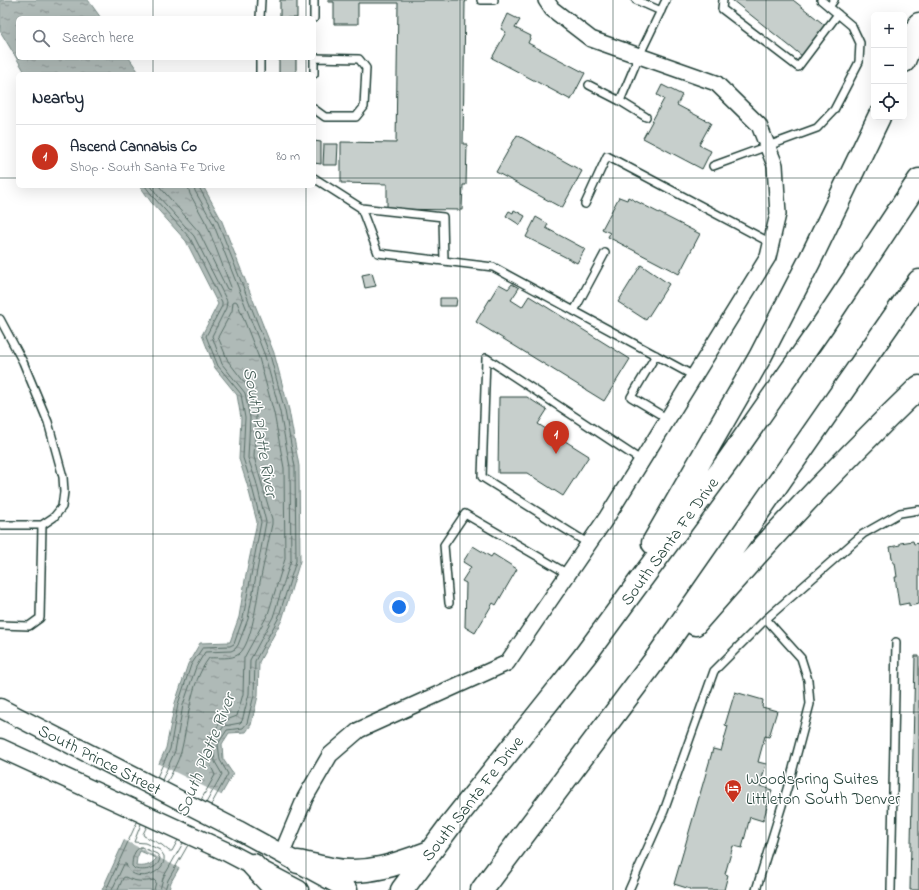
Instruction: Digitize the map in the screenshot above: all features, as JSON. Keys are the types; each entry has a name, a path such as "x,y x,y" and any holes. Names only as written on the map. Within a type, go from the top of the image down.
{"highway":[{"path":"907,54 919,24"},
{"path":"907,62 919,40"},
{"path":"584,657 650,548 760,357 809,262 878,120"},
{"name":"South Santa Fe Drive","path":"402,890 430,852 584,657 728,461 823,325 919,180"},
{"path":"482,890 658,656 919,281"},
{"path":"546,805 675,647 747,564 868,437 919,387"},
{"path":"290,857 332,869 344,871 366,871 391,866 430,852"},
{"path":"253,865 276,890"}],"street":[{"path":"290,857 305,798 330,755 359,730 507,663 607,517 768,258 778,214 775,165 759,125 716,83 591,39 552,9 546,0"},
{"name":"South Prince Street","path":"0,708 100,758 290,857 348,890"},
{"name":"South Prince Street","path":"0,748 227,852 299,890"}],"lane":[{"path":"260,16 261,0"},
{"path":"314,0 314,16"},
{"path":"481,0 494,0"},
{"path":"636,0 661,11"},
{"path":"620,100 666,0"},
{"path":"723,0 722,9 798,66 838,14"},
{"path":"713,166 817,128 834,110 859,62 860,43 852,26 821,0"},
{"path":"829,7 834,0"},
{"path":"316,58 359,59 366,68 364,107 356,117 325,118 316,111"},
{"path":"260,60 260,72"},
{"path":"314,60 314,72"},
{"path":"588,85 620,100 646,117"},
{"path":"585,204 607,156 772,243"},
{"path":"316,179 362,208 443,217 444,261"},
{"path":"362,208 378,253 493,267 694,376"},
{"path":"574,311 606,252"},
{"path":"0,319 23,362 48,422 63,476 64,492 62,507 54,518 42,525 0,525"},
{"path":"656,356 631,397 668,419"},
{"path":"589,544 482,477 486,358 642,461"},
{"path":"629,890 664,811 714,671 766,619 863,534 900,513 919,510"},
{"path":"449,603 444,545 465,514 568,574"},
{"path":"0,625 30,626 40,618 42,525"},
{"path":"756,890 791,776 810,704 808,680 801,658 766,619"},
{"path":"891,890 896,642"}],"water":[{"path":"0,0 88,0 100,16 16,16 16,57 0,31"},
{"path":"18,60 130,60 139,72 25,72"},
{"name":"South Platte River","path":"141,188 204,188 221,219 274,353 289,410 299,466 300,561 282,620 259,662 258,696 251,725 246,732 229,733 222,744 223,759 233,774 171,882 169,890 102,890 166,748 175,703 188,664 200,643 230,642 239,617 257,522 239,459 241,418 237,395 215,368 202,335 218,304 186,241 151,202","holes":["140,851 156,859 149,865 136,866"]}],"pier":[{"path":"157,763 223,796 181,869 122,839"}],"building":[{"path":"280,0 297,0 297,16 280,16"},
{"path":"328,0 466,0 463,144 467,144 466,185 463,185 462,210 387,209 387,184 341,183 341,142 396,143 398,3 358,3 358,24 334,24 334,2 328,2"},
{"path":"732,0 793,0 826,26 802,56"},
{"path":"508,14 520,20 515,28 531,36 528,43 585,73 571,100 492,58 506,32 501,29"},
{"path":"279,60 296,60 296,72 279,72"},
{"path":"662,85 682,95 677,105 711,123 699,145 711,151 702,169 643,138 664,99 657,95"},
{"path":"517,135 582,171 562,208 496,172"},
{"path":"316,141 321,142 321,164 316,163"},
{"path":"324,144 338,144 337,165 323,165"},
{"path":"619,197 627,200 628,197 700,234 679,274 608,237 610,233 602,229"},
{"path":"514,210 525,216 520,225 506,216 509,211 513,213"},
{"path":"536,217 548,224 546,228 585,249 577,263 526,237"},
{"path":"641,265 669,284 646,320 618,302"},
{"path":"372,273 376,286 365,288 362,275"},
{"path":"499,284 508,289 512,284 519,288 511,300 522,307 529,296 630,359 604,401 476,322"},
{"path":"440,298 457,298 456,306 440,306"},
{"path":"499,397 527,397 547,410 538,424 589,456 563,496 527,473 498,473"},
{"path":"913,541 914,544 919,543 919,604 909,606 909,603 899,605 895,577 897,577 895,563 893,563 890,547 900,545 900,543"},
{"path":"473,546 491,557 493,554 517,569 496,605 493,603 475,633 465,627 466,583 462,581 471,567 463,562"},
{"path":"915,656 919,656 919,890 910,890"},
{"name":"Woodspring Suites Littleton South Denver","path":"735,692 763,700 762,707 777,711 769,737 765,736 758,762 766,764 760,786 772,790 763,821 750,817 742,848 733,846 725,874 728,875 724,890 690,890 674,884 713,749 721,751 728,726 725,725"}],"place":[{"name":"Ascend Cannabis Co","path":"556,454"},
{"name":"Woodspring Suites Littleton South Denver","path":"733,803"}]}
